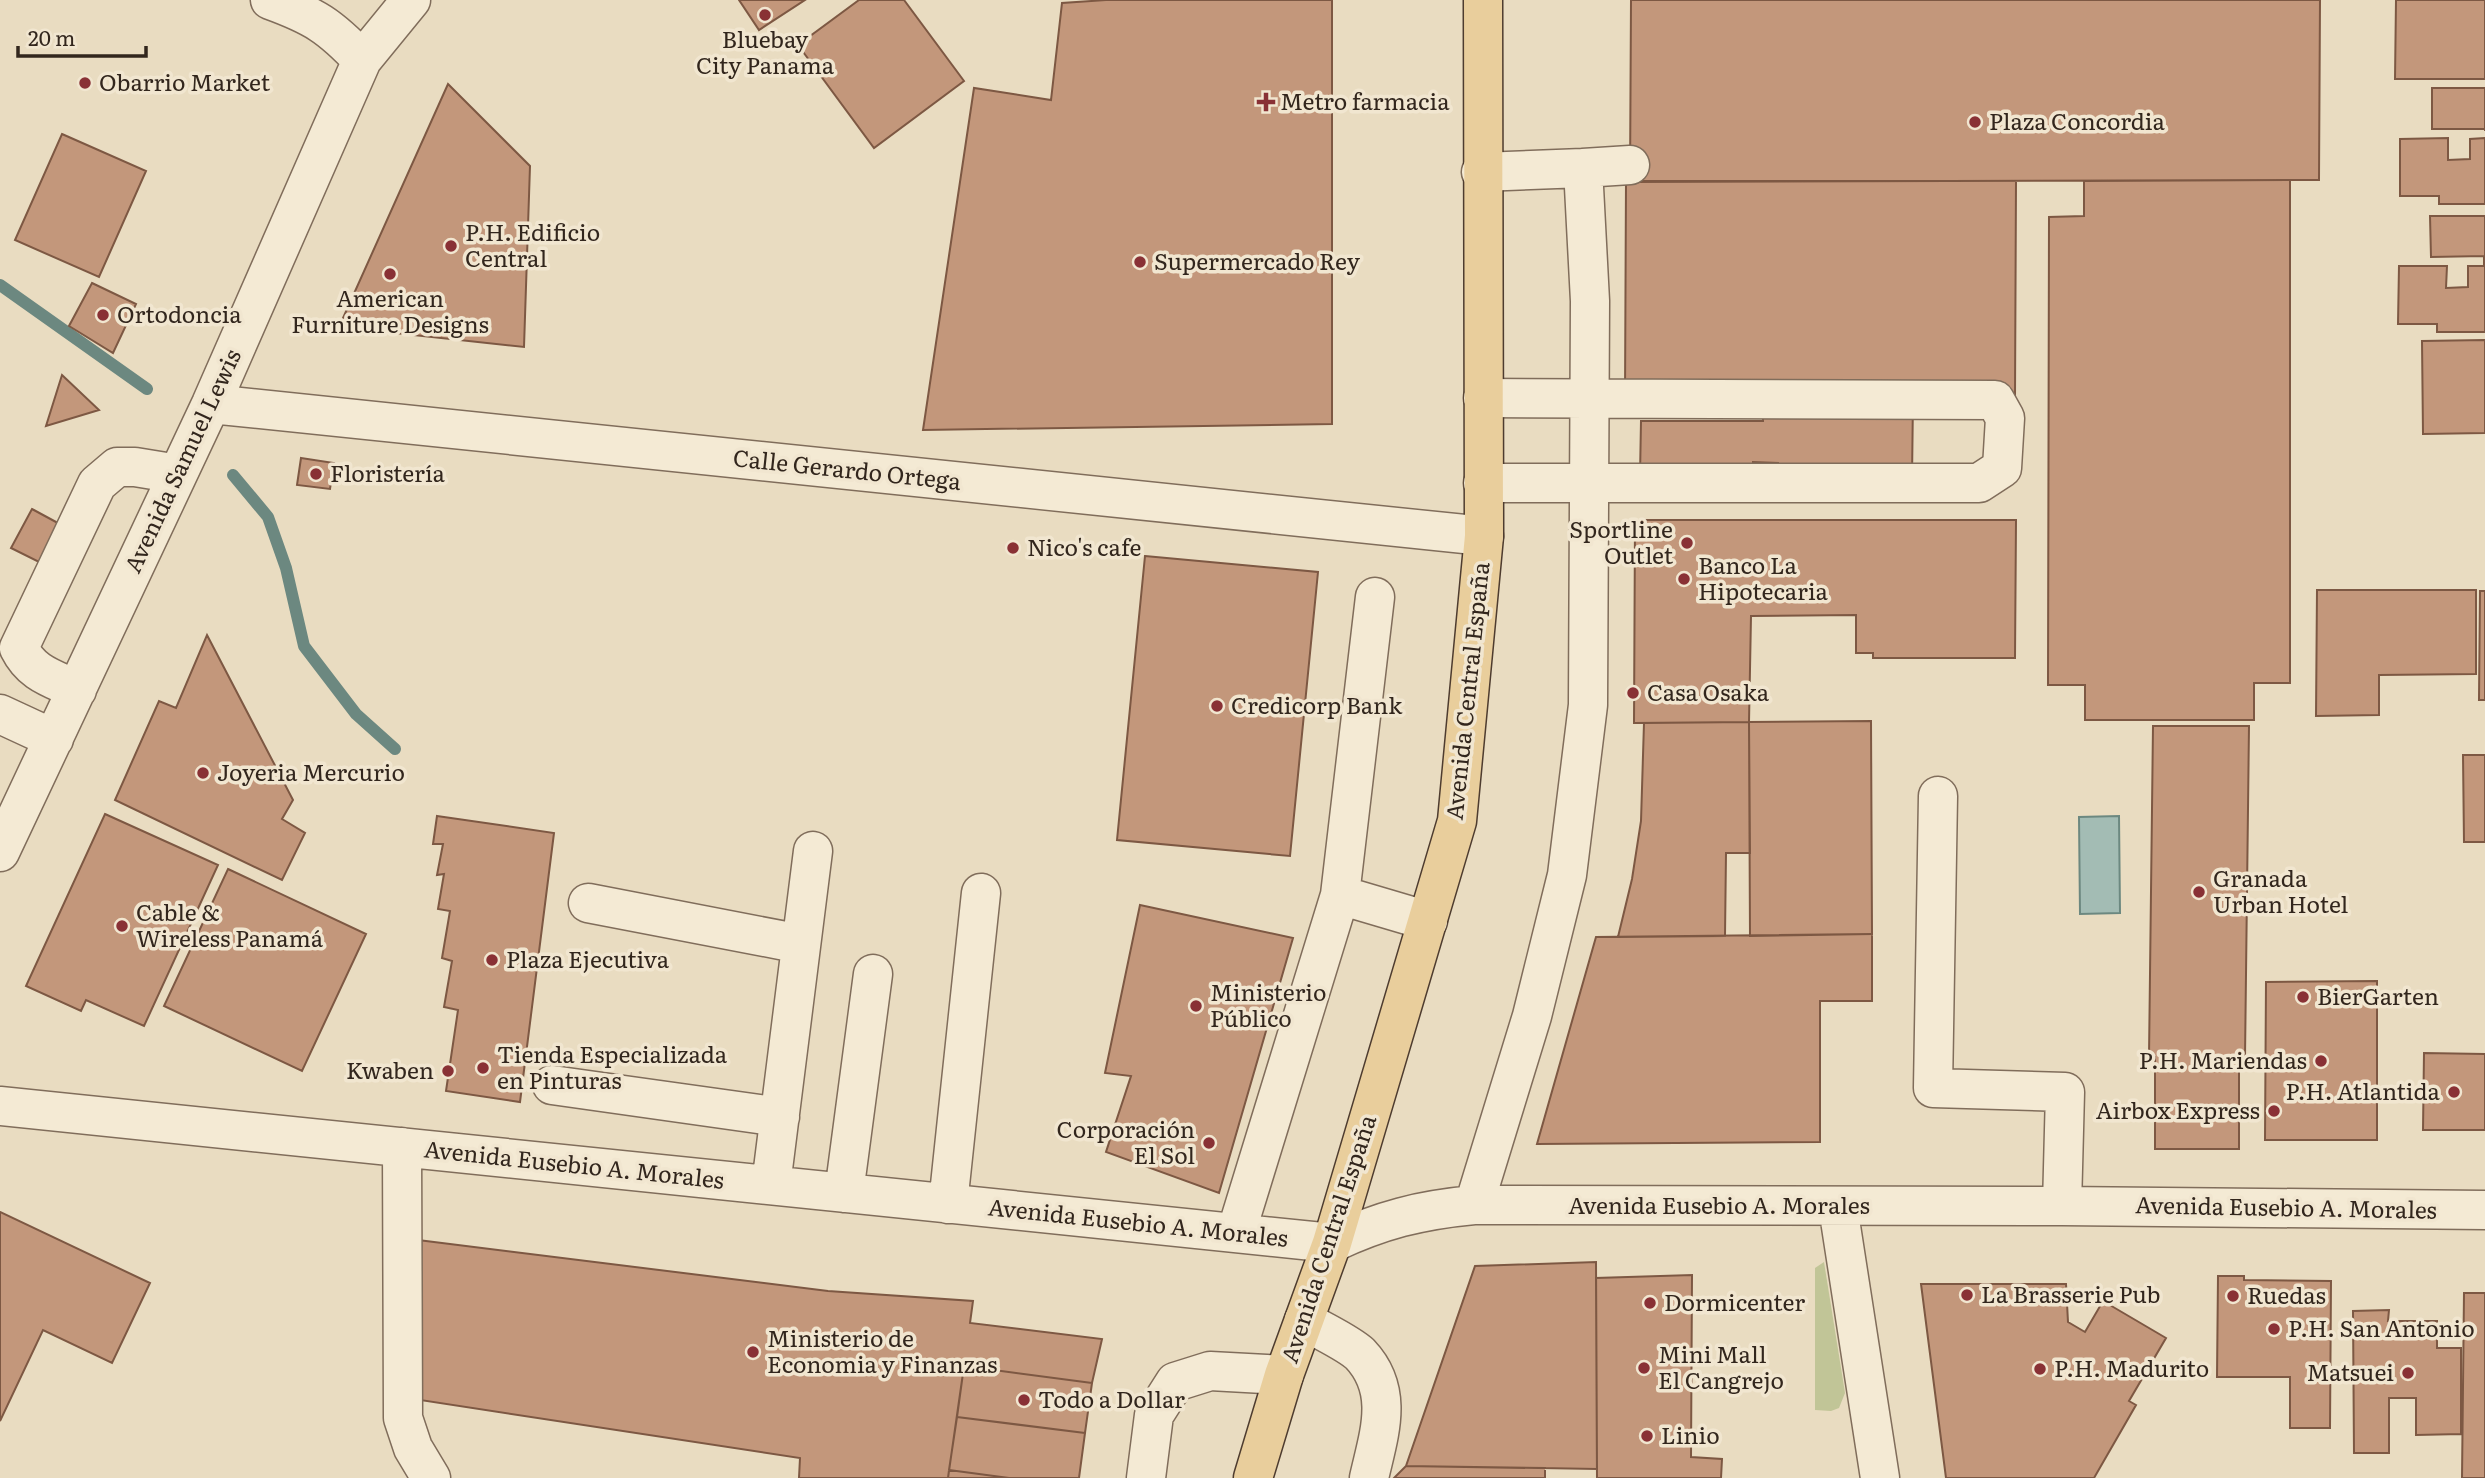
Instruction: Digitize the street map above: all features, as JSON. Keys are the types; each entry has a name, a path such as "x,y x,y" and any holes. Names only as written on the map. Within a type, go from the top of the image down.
{"main road":[{"name":"Avenida Central España","path":"1253,1478 1284,1375 1332,1243 1457,821 1483,536 1483,0"}],"street":[{"path":"270,0 305,12 336,33 362,60"},
{"name":"Avenida Samuel Lewis","path":"0,852 211,404 362,60 411,0"},
{"path":"1481,172 1630,165"},
{"path":"1474,1205 1532,1016 1567,875 1588,705 1590,301 1583,168"},
{"path":"1483,398 1995,400 2005,418 2002,468 1979,483 1483,482"},
{"name":"Calle Gerardo Ortega","path":"211,404 1483,536"},
{"path":"76,690 35,671 19,648 97,484 117,467 178,474"},
{"path":"1236,1233 1340,895 1375,597"},
{"path":"0,714 54,739"},
{"path":"1938,796 1933,1088 2065,1092 2062,1206"},
{"path":"771,1185 813,851"},
{"path":"948,1204 981,893"},
{"path":"1340,895 1428,921"},
{"path":"588,903 801,944"},
{"path":"844,1193 873,974"},
{"path":"552,1086 780,1117"},
{"name":"Avenida Eusebio A. Morales","path":"0,1106 1332,1243 1368,1226 1400,1216 1434,1208 1474,1205 2485,1210"},
{"path":"402,1147 403,1418 414,1448 431,1478"},
{"path":"1838,1207 1880,1478"},
{"path":"1304,1320 1359,1353 1379,1382 1382,1420 1369,1478"},
{"path":"1146,1478 1154,1415 1175,1382 1210,1370 1284,1375"}],"green space":[{"path":"1824,1262 1845,1393 1839,1408 1831,1411 1815,1410 1815,1268"}],"water":[{"path":"2119,816 2120,913 2080,914 2079,817"}],"building":[{"name":"Bluebay City Panama","path":"739,0 805,0 759,30"},
{"path":"859,0 904,0 964,81 874,148 798,45"},
{"name":"Supermercado Rey","path":"1106,0 1332,0 1332,424 923,430 974,88 1051,100 1062,3"},
{"name":"Plaza Concordia","path":"1631,0 2320,0 2319,180 1630,182"},
{"path":"2396,0 2485,0 2485,79 2395,79"},
{"name":"P.H. Edificio Central","path":"448,84 530,166 524,347 339,327"},
{"path":"2432,88 2485,88 2485,129 2432,129"},
{"path":"62,134 146,171 99,277 15,240"},
{"path":"2448,138 2448,160 2470,159 2470,139 2485,138 2485,204 2439,204 2439,196 2400,196 2400,139"},
{"path":"2290,180 2290,683 2254,683 2254,720 2085,720 2085,685 2048,685 2049,217 2084,216 2084,181"},
{"path":"1626,181 2016,181 2015,398 1913,398 1912,479 1779,479 1778,463 1753,462 1753,475 1640,476 1641,421 1763,421 1763,398 1625,398"},
{"path":"2430,216 2485,216 2485,332 2437,332 2437,324 2398,324 2399,266 2447,266 2446,288 2468,287 2468,266 2484,266 2484,256 2431,257"},
{"name":"Ortodoncia","path":"92,283 136,304 113,353 69,326"},
{"path":"2485,340 2485,433 2423,434 2422,341"},
{"path":"62,375 99,410 46,426"},
{"name":"Floristería","path":"301,458 334,463 330,489 297,485"},
{"path":"32,509 69,529 49,567 11,548"},
{"path":"1635,520 2016,520 2015,658 1873,658 1873,653 1856,653 1856,615 1751,616 1749,722 1634,723"},
{"name":"Credicorp Bank","path":"1145,556 1318,572 1290,856 1117,840"},
{"path":"2317,590 2476,590 2476,674 2379,675 2379,715 2316,716"},
{"path":"2480,591 2485,591 2485,700 2479,700"},
{"name":"Joyeria Mercurio","path":"207,635 293,800 282,819 305,833 282,880 115,800 159,701 176,708"},
{"path":"1871,721 1872,934 1750,936 1749,722"},
{"path":"1749,722 1750,853 1726,853 1725,936 1618,937 1632,879 1641,821 1644,723"},
{"name":"Granada Urban Hotel","path":"2153,726 2249,726 2245,1058 2239,1058 2239,1149 2155,1149 2155,1057 2149,1057"},
{"path":"2463,755 2485,755 2485,842 2464,842"},
{"name":"Cable & Wireless Panamá","path":"105,814 218,865 144,1026 86,1000 81,1011 26,986"},
{"name":"Plaza Ejecutiva","path":"437,816 554,833 520,1102 446,1091 458,1010 444,1007 452,961 442,958 450,911 438,909 444,874 437,875 443,844 433,844"},
{"path":"228,869 366,934 302,1071 164,1006"},
{"name":"Ministerio Público","path":"1140,905 1293,938 1219,1193 1106,1152 1131,1076 1105,1073"},
{"path":"1872,934 1872,1001 1820,1001 1820,1142 1537,1144 1596,937"},
{"name":"P.H. Mariendas","path":"2377,981 2377,1140 2265,1140 2266,982"},
{"name":"P.H. Atlantida","path":"2424,1053 2485,1054 2485,1130 2423,1130"},
{"path":"0,1212 150,1283 112,1363 43,1330 0,1421"},
{"name":"Ministerio de Economia y Finanzas","path":"410,1239 828,1291 973,1301 970,1323 1102,1339 1092,1383 964,1366 948,1478 799,1478 800,1458 407,1398"},
{"path":"1596,1262 1597,1469 1406,1466 1475,1266"},
{"name":"Mini Mall El Cangrejo","path":"1692,1275 1691,1457 1722,1459 1721,1478 1597,1478 1596,1278"},
{"name":"P.H. San Antonio","path":"2218,1276 2244,1276 2244,1280 2331,1281 2330,1428 2290,1428 2290,1377 2217,1377"},
{"name":"P.H. Madurito","path":"1921,1284 2066,1284 2068,1322 2085,1332 2103,1301 2166,1338 2129,1401 2136,1405 2094,1478 1946,1478"},
{"path":"2464,1293 2485,1293 2485,1478 2462,1478"},
{"name":"Matsuei","path":"2389,1310 2388,1321 2437,1321 2437,1348 2461,1348 2461,1434 2416,1435 2416,1398 2389,1398 2389,1453 2354,1453 2353,1311"},
{"name":"Todo a Dollar","path":"964,1366 1092,1383 1085,1433 957,1417"},
{"path":"957,1417 1085,1433 1079,1478 1009,1478 949,1470"},
{"path":"1406,1466 1545,1468 1545,1478 1394,1478"},
{"path":"949,1470 1009,1478 948,1478"}],"waterway":[{"path":"0,285 147,389"},
{"path":"233,475 268,517 286,568 304,646 356,714 395,749"}],"place":[{"name":"Bluebay City Panama","path":"765,15"},
{"name":"Obarrio Market","path":"85,83"},
{"name":"Metro farmacia","path":"1266,102"},
{"name":"Plaza Concordia","path":"1975,122"},
{"name":"P.H. Edificio Central","path":"451,246"},
{"name":"Supermercado Rey","path":"1140,262"},
{"name":"American Furniture Designs","path":"390,274"},
{"name":"Ortodoncia","path":"103,315"},
{"name":"Floristería","path":"316,474"},
{"name":"Sportline Outlet","path":"1687,543"},
{"name":"Nico's cafe","path":"1013,548"},
{"name":"Banco La Hipotecaria","path":"1684,579"},
{"name":"Casa Osaka","path":"1633,693"},
{"name":"Credicorp Bank","path":"1217,706"},
{"name":"Joyeria Mercurio","path":"203,773"},
{"name":"Granada Urban Hotel","path":"2199,892"},
{"name":"Cable & Wireless Panamá","path":"122,926"},
{"name":"Plaza Ejecutiva","path":"492,960"},
{"name":"BierGarten","path":"2303,997"},
{"name":"Ministerio Público","path":"1196,1006"},
{"name":"P.H. Mariendas","path":"2321,1061"},
{"name":"Tienda Especializada en Pinturas","path":"483,1068"},
{"name":"Kwaben","path":"448,1071"},
{"name":"P.H. Atlantida","path":"2454,1092"},
{"name":"Airbox Express","path":"2274,1111"},
{"name":"Corporación El Sol","path":"1209,1143"},
{"name":"La Brasserie Pub","path":"1967,1295"},
{"name":"Ruedas","path":"2233,1296"},
{"name":"Dormicenter","path":"1650,1303"},
{"name":"P.H. San Antonio","path":"2274,1329"},
{"name":"Ministerio de Economia y Finanzas","path":"753,1352"},
{"name":"Mini Mall El Cangrejo","path":"1644,1368"},
{"name":"P.H. Madurito","path":"2040,1369"},
{"name":"Matsuei","path":"2408,1373"},
{"name":"Todo a Dollar","path":"1024,1400"},
{"name":"Linio","path":"1647,1436"}]}
